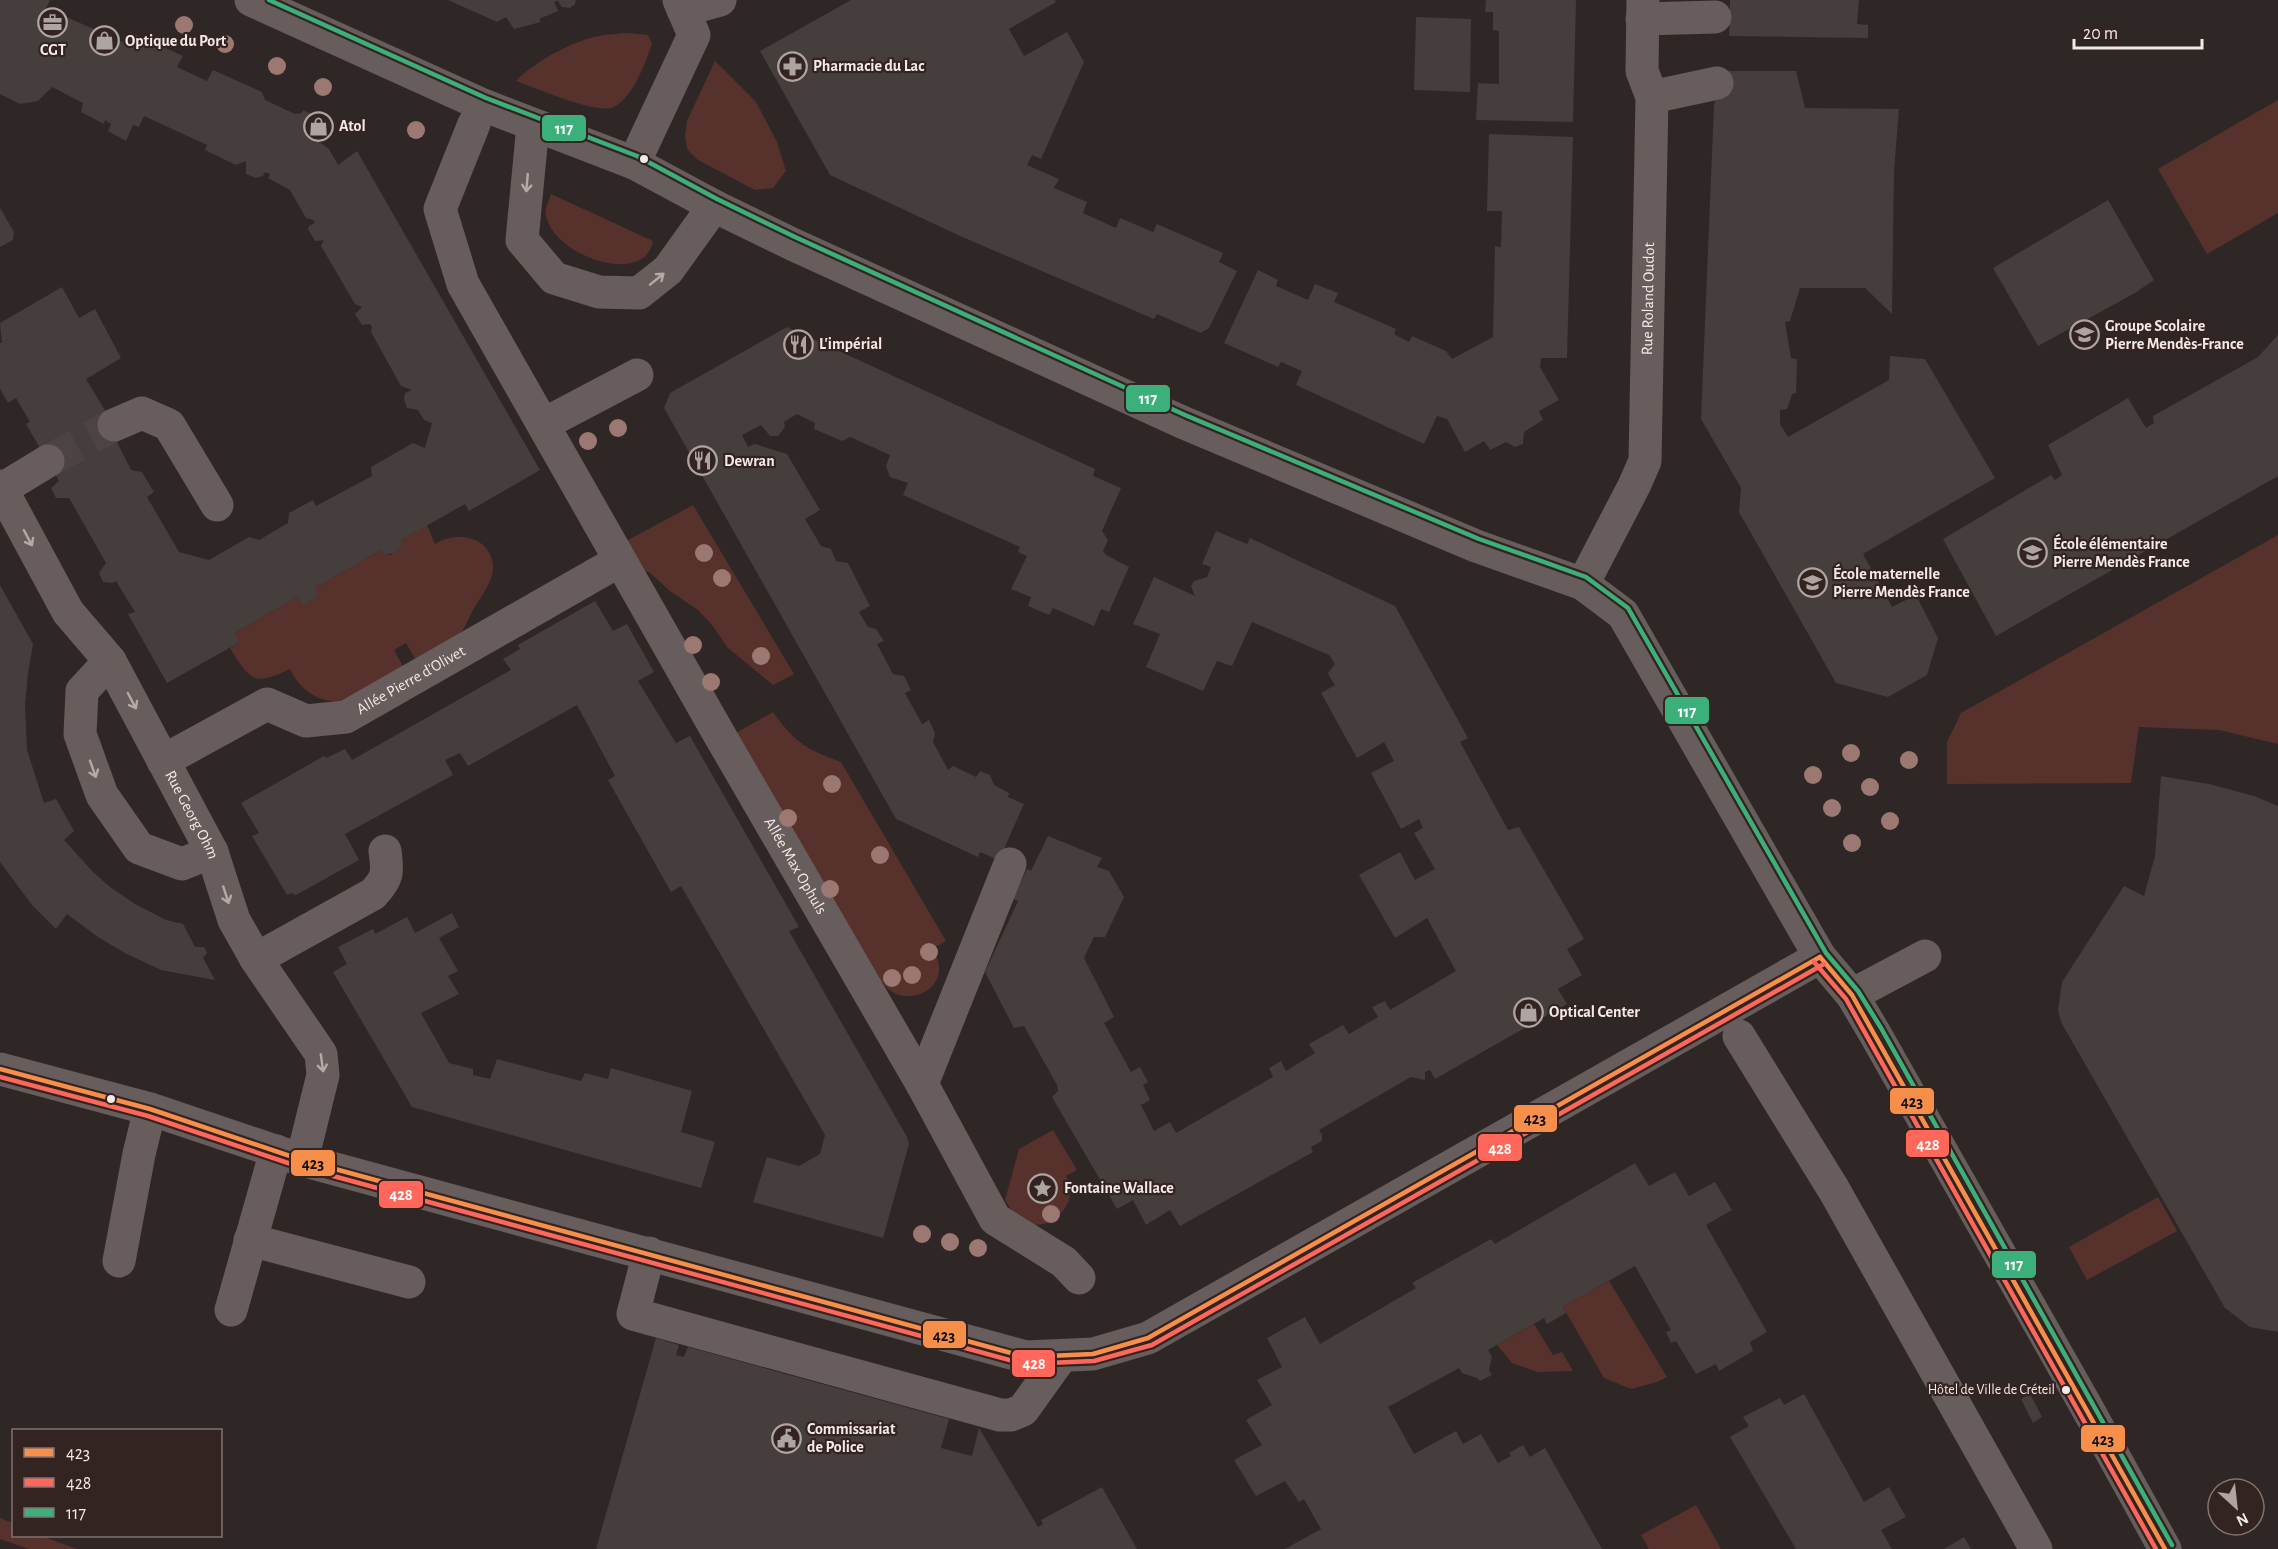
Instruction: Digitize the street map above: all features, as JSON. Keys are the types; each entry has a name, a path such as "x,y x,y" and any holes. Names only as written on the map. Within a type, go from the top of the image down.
{"street":[{"path":"251,0 483,105 634,163 792,244 1182,422 1476,546 1584,584 1623,614 1820,957 1852,995 2165,1549"},
{"path":"634,163 694,35 681,5 720,0"},
{"path":"1643,10 1715,17"},
{"name":"Rue Roland Oudot","path":"1584,584 1645,461 1652,97 1642,71 1643,10"},
{"path":"1652,97 1717,83"},
{"name":"Allée Max Ophuls","path":"474,124 440,208 463,284 544,424 619,561 922,1084 994,1219 1064,1262 1079,1278"},
{"path":"533,125 522,240 554,278 599,292 639,293 668,270 714,206"},
{"path":"544,424 637,375"},
{"path":"114,425 142,413 169,425 217,505"},
{"path":"1,488 48,461"},
{"name":"Rue Georg Ohm","path":"1,488 68,612 110,661 212,852 234,920 255,958 321,1054 323,1075 250,1240 231,1311"},
{"name":"Allée Pierre d'Olivet","path":"163,761 267,704 306,721 346,717 619,561"},
{"path":"110,661 82,691 80,734 102,795 139,848 182,864 212,852"},
{"path":"255,958 373,894 385,880 387,868 385,851"},
{"path":"922,1084 1010,864"},
{"path":"1852,995 1925,956"},
{"path":"0,1069 150,1109 289,1155 1026,1358 1061,1357 1093,1354 1148,1338 1820,957"},
{"path":"1739,1036 1834,1190 2036,1549"},
{"path":"119,1261 150,1109"},
{"path":"250,1240 409,1282"},
{"path":"649,1253 633,1314 1000,1415 1011,1415 1023,1410 1061,1357"}],"shaded area":[{"path":"627,33 648,35 652,44 633,88 614,107 594,107 581,104 516,81 543,60 566,47 599,36"},
{"path":"715,61 756,102 777,142 786,171 773,188 755,190 698,160 687,149 685,136 687,121"},
{"path":"2278,100 2278,213 2207,254 2158,169"},
{"path":"551,194 653,241 646,255 634,262 618,264 600,261 565,244 553,231 546,216"},
{"path":"693,505 794,674 773,685 728,648 698,610 670,591 649,572 631,567 619,545"},
{"path":"427,525 435,544 452,538 470,538 485,547 493,564 489,584 463,630 455,639 417,662 406,643 394,650 405,670 368,692 346,701 336,702 317,697 301,686 290,669 278,675 260,679 248,673 243,667 230,648 240,642 235,633 297,597 302,604 318,597 316,587 382,550 385,555 391,555 401,548 401,540"},
{"path":"2278,535 2278,744 2219,730 2139,727 2131,783 1947,784 1947,742 1961,713"},
{"path":"773,712 802,744 841,762 946,941 934,948 939,971 937,979 921,994 905,996 898,994 881,981 870,987 727,738"},
{"path":"1053,1130 1077,1170 1066,1176 1070,1186 1070,1197 1066,1207 1050,1221 1041,1225 1030,1224 1020,1219 1005,1200 1019,1149"},
{"path":"2158,1197 2177,1231 2087,1280 2069,1247"},
{"path":"1609,1281 1667,1377 1631,1389 1604,1378 1563,1307"},
{"path":"1534,1324 1553,1355 1562,1352 1573,1371 1537,1372 1512,1363 1497,1345"},
{"path":"1696,1505 1721,1549 1649,1549 1641,1535"},
{"path":"0,1518 12,1523 12,1537 45,1537 77,1549 29,1549 0,1539"}],"building":[{"path":"0,0 50,0 46,8 125,43 130,32 183,56 177,67 207,81 213,70 262,92 265,100 295,114 302,113 303,110 329,122 319,142 329,149 338,165 357,151 540,470 469,511 465,504 401,540 401,548 395,553 385,555 382,550 316,587 318,597 305,604 302,604 297,597 235,633 240,642 167,683 128,614 135,612 116,581 103,582 99,573 106,563 69,498 56,498 51,488 59,481 26,424 30,422 16,398 8,403 0,389 0,343 2,343 0,323 62,287 79,318 95,309 121,358 86,379 119,433 116,440 131,470 142,472 154,492 147,497 179,552 209,560 249,537 259,540 288,523 289,513 313,500 316,506 372,476 371,467 413,443 425,448 432,423 424,420 418,410 407,408 405,393 412,390 401,386 371,332 372,327 370,324 362,325 355,314 362,307 355,304 321,246 324,240 315,241 308,229 315,223 306,218 290,190 268,178 270,174 265,172 263,176 256,178 246,174 246,161 236,165 205,150 207,145 144,116 139,127 133,125 126,141 108,131 111,124 105,120 104,124 81,112 83,103 52,87 38,101 20,104 0,94"},
{"path":"448,0 576,0 570,8 562,7 558,1 554,2 558,11 539,19 541,22 514,29 506,17 497,22"},
{"path":"851,0 1055,0 1056,2 1009,29 1024,56 1067,32 1084,62 1041,159 1032,155 1027,165 1059,179 1054,188 1087,202 1083,213 1116,228 1120,218 1153,232 1157,224 1223,253 1219,262 1237,271 1209,328 1201,333 1157,314 1154,319 960,236 830,175 760,51"},
{"path":"1486,0 1576,0 1573,122 1476,120 1478,83 1499,84 1499,31 1493,30 1493,12 1485,12"},
{"path":"1730,0 1859,0 1857,24 1868,25 1868,38 1729,36"},
{"path":"1416,17 1471,19 1470,92 1414,90"},
{"path":"1725,71 1796,71 1805,108 1899,109 1894,171 1892,314 1865,288 1800,288 1790,321 1785,322 1791,358 1797,359 1796,393 1792,394 1787,409 1780,410 1780,424 1788,437 1889,380 1890,356 1925,359 1995,478 1863,554 1892,607 1916,595 1938,638 1927,675 1888,697 1836,683 1739,512 1741,488 1701,419 1714,105"},
{"path":"1489,134 1573,137 1567,358 1541,358 1540,367 1559,400 1539,411 1543,420 1524,432 1523,444 1515,447 1506,442 1490,450 1484,441 1465,452 1447,419 1437,416 1424,444 1296,385 1302,371 1281,362 1278,367 1224,343 1258,270 1278,280 1276,286 1308,300 1315,284 1338,293 1334,302 1396,329 1394,334 1409,342 1412,336 1446,351 1452,359 1493,337 1495,246 1501,247 1502,211 1487,211"},
{"path":"2108,200 2154,280 2135,293 2038,346 1993,268"},
{"path":"0,208 14,232 13,240 0,247"},
{"path":"787,327 1095,469 1093,476 1121,488 1102,531 1108,540 1103,551 1106,555 1129,567 1109,612 1101,609 1094,626 1053,608 1049,615 1028,606 1031,597 1011,589 1027,556 1018,552 1020,547 903,495 908,483 890,477 886,466 890,455 850,437 842,441 814,429 815,423 797,414 784,422 785,427 778,436 770,436 761,425 742,435 748,447 755,444 787,454 820,510 805,519 821,546 831,549 836,561 848,563 870,606 859,612 868,627 876,629 884,641 877,644 893,674 904,676 911,690 905,693 922,724 929,720 935,733 933,742 948,770 953,766 976,777 980,771 990,775 994,785 1009,793 1008,797 1024,804 999,860 980,852 978,857 896,819 664,408 670,393"},
{"path":"2278,335 2278,476 1996,636 1943,539 2051,475 2055,480 2062,475 2048,445 2128,398 2146,428 2154,423 2153,416 2258,357"},
{"path":"1216,531 1247,544 1250,538 1395,606 1468,738 1460,742 1508,830 1519,827 1584,939 1567,949 1582,975 1558,989 1567,1004 1435,1079 1430,1070 1425,1072 1425,1080 1411,1077 1319,1130 1322,1141 1311,1147 1313,1152 1180,1226 1170,1210 1146,1225 1133,1200 1117,1209 1052,1097 1058,1091 1057,1085 1024,1026 1014,1028 985,972 1018,901 1013,899 1027,869 1031,871 1048,836 1102,858 1097,867 1109,871 1124,897 1105,937 1094,937 1084,958 1114,1017 1104,1023 1131,1072 1140,1067 1148,1082 1143,1085 1150,1100 1141,1105 1154,1131 1170,1122 1176,1133 1273,1077 1269,1068 1281,1061 1286,1071 1315,1053 1309,1044 1343,1025 1349,1034 1378,1017 1372,1007 1385,1001 1390,1010 1456,971 1427,918 1395,938 1359,875 1400,852 1415,880 1435,869 1414,833 1423,828 1419,819 1401,829 1371,773 1394,761 1384,742 1357,758 1321,693 1335,685 1328,673 1335,664 1329,655 1252,622 1232,666 1217,661 1203,691 1146,667 1160,634 1133,624 1154,577 1195,596 1191,586 1194,581 1207,577 1211,567 1202,564"},
{"path":"0,585 33,644 25,705 27,750 44,803 56,799 74,831 64,840 110,887 135,904 166,920 183,924 195,947 204,947 207,953 203,958 215,980 161,970 98,937 67,914 56,929 32,905 0,862"},
{"path":"595,601 613,631 627,624 654,672 638,681 676,743 690,736 799,927 789,931 907,1137 909,1144 883,1238 753,1202 767,1157 799,1166 820,1154 825,1135 681,886 671,892 608,780 615,776 577,705 468,766 460,753 445,760 453,775 345,834 359,860 296,895 291,893 287,895 252,836 259,833 241,803 324,756 326,758 345,749 352,760 511,670 503,659 520,649 518,645"},
{"path":"2161,776 2209,784 2254,796 2278,806 2278,1332 2250,1327 2225,1308 2061,1022 2058,1010 2062,982 2124,886 2144,896 2155,856"},
{"path":"452,913 459,927 439,938 458,971 448,976 459,994 421,1013 449,1063 473,1069 473,1075 490,1079 497,1059 581,1081 585,1073 608,1079 611,1068 692,1091 681,1132 715,1142 701,1188 412,1107 333,972 347,964 338,947 373,929 375,934 407,917 415,933"},
{"path":"1635,1163 1649,1186 1675,1172 1689,1196 1715,1182 1732,1210 1706,1225 1767,1332 1750,1342 1753,1351 1719,1371 1716,1364 1696,1374 1676,1341 1671,1343 1666,1332 1671,1330 1635,1266 1563,1307 1566,1313 1547,1324 1544,1318 1488,1350 1492,1357 1489,1370 1492,1375 1480,1381 1462,1373 1459,1368 1388,1407 1414,1454 1456,1431 1463,1444 1481,1434 1498,1463 1511,1456 1509,1453 1523,1445 1530,1457 1545,1448 1602,1549 1285,1549 1321,1529 1304,1499 1299,1502 1285,1481 1256,1496 1234,1460 1262,1445 1246,1420 1272,1405 1257,1380 1282,1367 1267,1338 1305,1317 1320,1344 1416,1288 1412,1283 1491,1239 1495,1244"},
{"name":"Commissariat de Police","path":"656,1338 679,1345 676,1355 684,1357 688,1347 949,1419 941,1448 972,1456 979,1428 1038,1527 1043,1524 1041,1520 1102,1487 1137,1549 596,1549"},
{"path":"1804,1394 1864,1502 1889,1487 1906,1517 1881,1530 1892,1549 1796,1549 1730,1437 1749,1426 1743,1417 1780,1398 1784,1405"},
{"path":"2030,1394 2042,1417 2033,1423 2021,1399"},
{"path":"1964,1537 1971,1549 1944,1549"}],"tunnel":[{"path":"48,461 114,425"}],"transit line":[{"name":"117","path":"269,0 486,98 637,156 795,237 1185,415 1479,539 1586,577 1628,608 1826,953 1858,991 1881,1028 2172,1545"},
{"name":"423","path":"1820,957 1852,995 2165,1549"},
{"name":"423","path":"0,1069 150,1109 302,1160 1026,1357 1093,1354 1148,1338 1820,957"},
{"name":"428","path":"1814,962 1846,999 2156,1549"},
{"name":"428","path":"0,1077 148,1116 300,1167 1024,1364 1094,1361 1152,1345 1824,964"}],"place":[{"name":"CGT","path":"53,22"},
{"name":"Optique du Port","path":"104,41"},
{"name":"Pharmacie du Lac","path":"792,66"},
{"name":"Atol","path":"318,126"},
{"name":"Groupe Scolaire Pierre Mendès-France","path":"2084,335"},
{"name":"L'impérial","path":"798,344"},
{"name":"Dewran","path":"703,461"},
{"name":"École élémentaire Pierre Mendès France","path":"2032,553"},
{"name":"École maternelle Pierre Mendès France","path":"1812,583"},
{"name":"Optical Center","path":"1528,1012"},
{"name":"Fontaine Wallace","path":"1043,1188"},
{"name":"Hôtel de Ville de Créteil","path":"2066,1390"},
{"name":"Commissariat de Police","path":"786,1438"}]}
